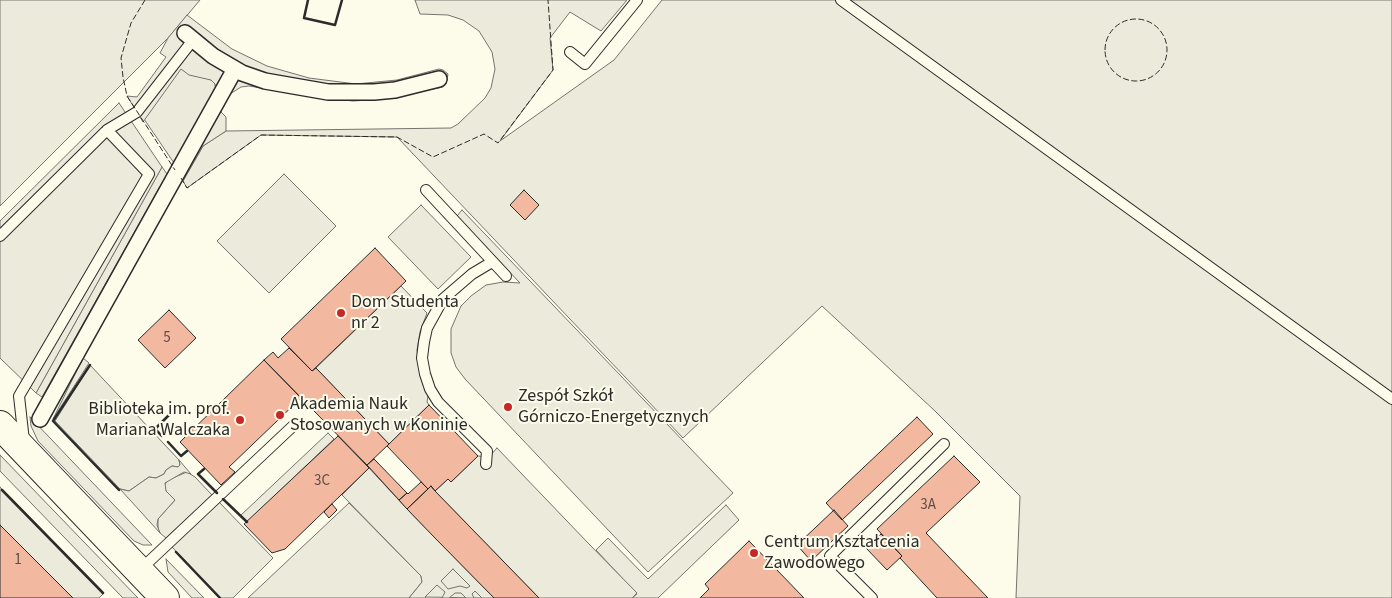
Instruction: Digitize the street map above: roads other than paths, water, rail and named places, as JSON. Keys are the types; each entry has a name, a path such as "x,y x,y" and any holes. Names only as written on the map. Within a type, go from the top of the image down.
{"main road":[{"path":"0,424 165,598"}],"street":[{"path":"189,37 213,56 235,69 265,81 328,92 353,93 388,90 439,79"},
{"path":"40,419 235,69"}],"lane":[{"path":"570,52 585,64 637,0"},
{"path":"841,0 1392,399"},
{"path":"0,236 108,130 137,112 189,37"},
{"path":"25,450 19,396 149,174 108,130"},
{"path":"426,190 506,276"},
{"path":"486,464 486,451 438,402 430,388 422,358 427,328 443,299 472,274 492,262"},
{"path":"139,571 294,426"},
{"path":"872,598 830,556 944,444"}],"place":[{"name":"Dom Studenta nr 2","path":"341,313"},
{"name":"Zespół Szkół Górniczo-Energetycznych","path":"508,407"},
{"name":"Akademia Nauk Stosowanych w Koninie","path":"280,415"},
{"name":"Biblioteka im. prof. Mariana Walczaka","path":"240,420"},
{"name":"Centrum Kształcenia Zawodowego","path":"754,553"}]}
